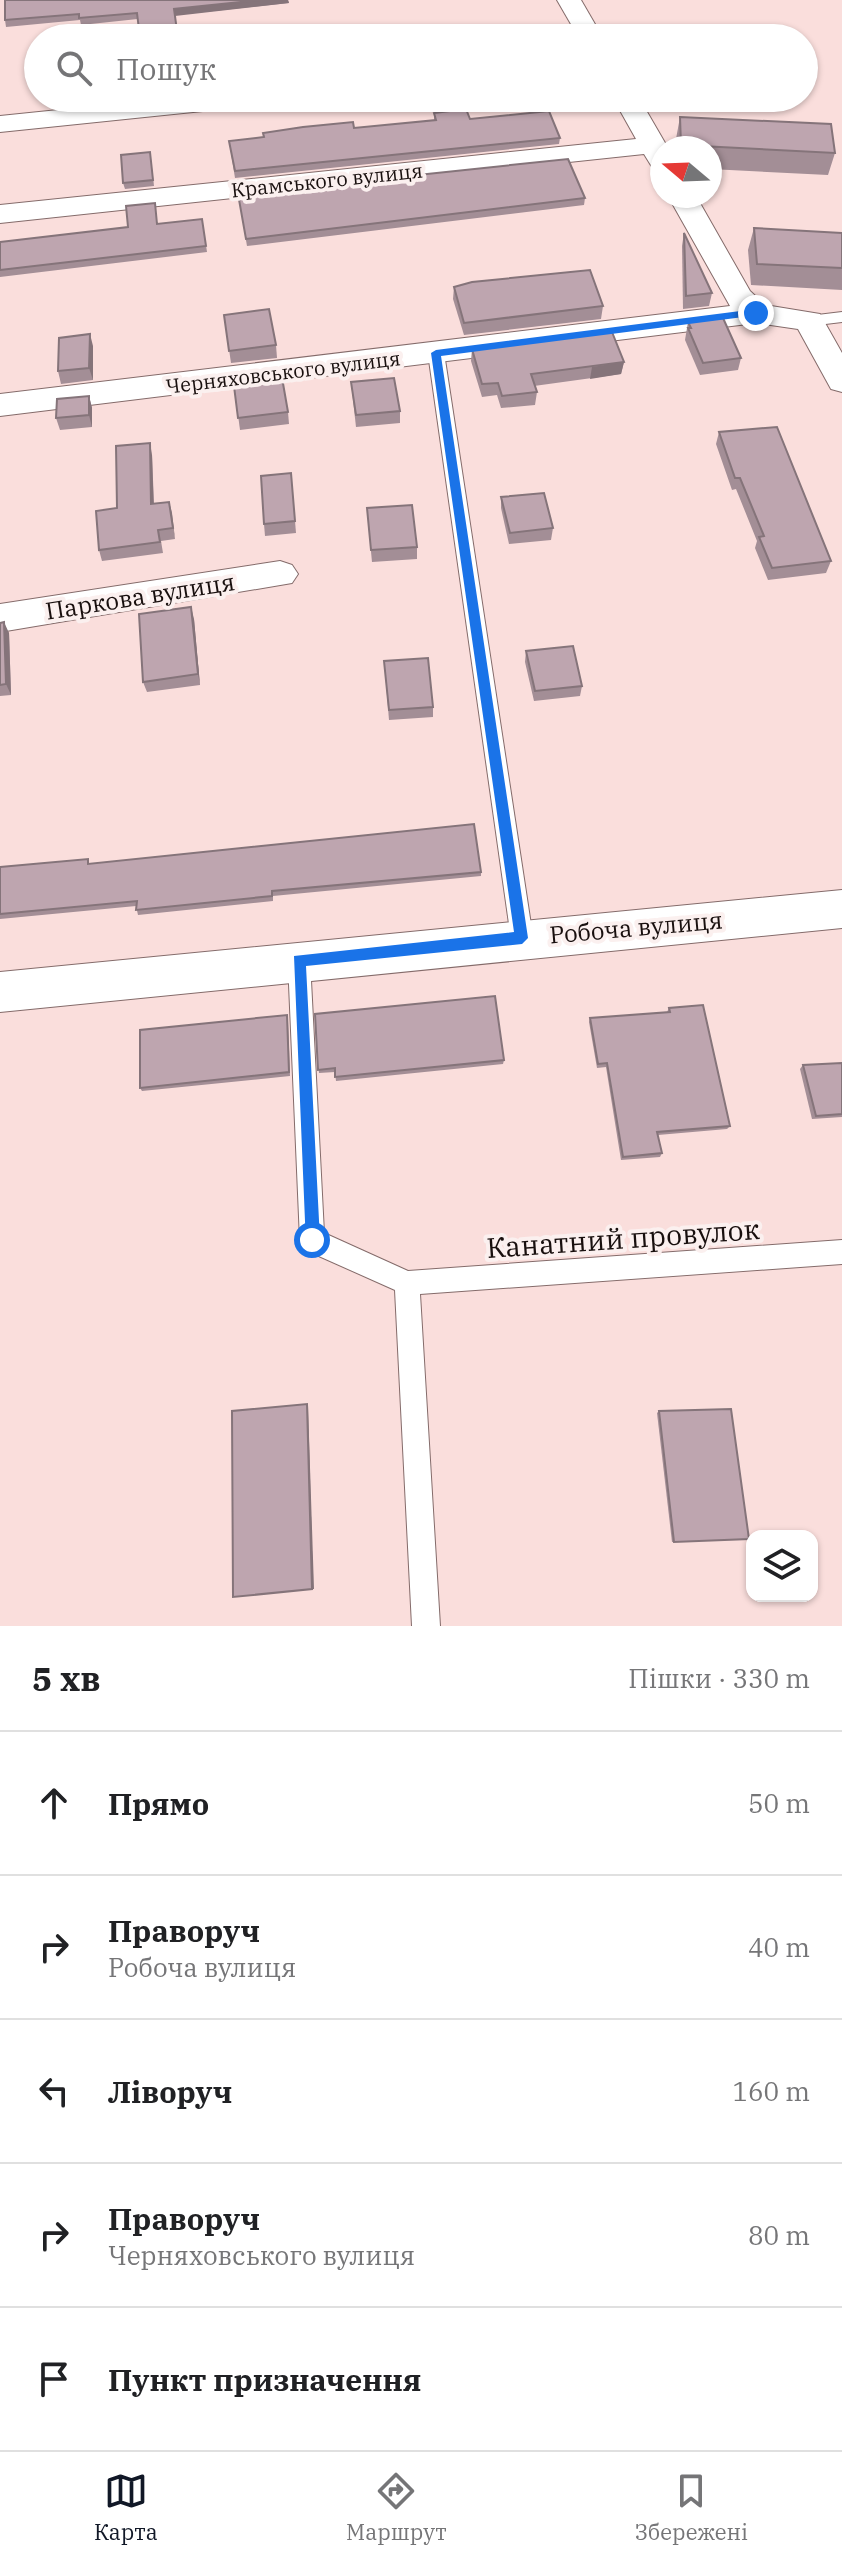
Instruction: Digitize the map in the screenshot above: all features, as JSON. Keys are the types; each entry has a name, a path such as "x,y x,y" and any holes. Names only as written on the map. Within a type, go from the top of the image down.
{"street":[{"path":"569,0 583,24"},
{"path":"0,124 116,112"},
{"path":"634,112 650,139"},
{"name":"Крамського вулиця","path":"0,214 650,154"},
{"path":"689,208 738,297 756,313"},
{"name":"Черняховського вулиця","path":"0,405 756,313 809,321"},
{"path":"809,321 842,381"},
{"name":"Паркова вулиця","path":"0,618 280,574"},
{"name":"Робоча вулиця","path":"0,992 256,969 299,961 522,938 842,909"}],"lane":[{"path":"809,321 842,317"},
{"path":"436,353 522,938"},
{"path":"299,961 312,1240 407,1283 426,1626"},
{"name":"Канатний провулок","path":"407,1283 842,1252"}],"building":[{"path":"5,0 260,0 174,9 176,24 138,24 137,13 5,20"},
{"path":"467,112 470,119 549,112 560,138 235,171 229,141 264,137 263,133 303,127 353,122 354,128 436,120 434,113"},
{"path":"680,117 831,124 835,153 722,147 722,136 681,136"},
{"path":"150,152 153,180 123,183 121,155"},
{"path":"568,159 585,198 246,239 238,194"},
{"path":"155,203 157,224 202,219 206,246 0,270 0,242 128,227 126,206"},
{"path":"754,228 842,233 842,268 757,264"},
{"path":"684,233 712,293 686,296"},
{"path":"590,270 603,306 464,323 454,287 472,282"},
{"path":"269,309 276,345 229,351 224,315"},
{"path":"723,318 741,358 703,363 688,322"},
{"path":"612,332 624,362 531,374 537,392 502,396 498,383 482,384 472,349"},
{"path":"90,334 89,368 58,371 59,338"},
{"path":"281,372 288,412 238,418 233,378"},
{"path":"394,378 400,411 356,415 351,382"},
{"path":"89,396 89,415 56,418 57,399"},
{"path":"777,427 831,561 772,568 759,537 764,536 740,478 735,478 719,432"},
{"path":"150,443 151,504 169,502 173,528 158,530 160,542 99,550 96,511 117,508 116,446"},
{"path":"291,473 295,521 264,524 261,476"},
{"path":"544,493 553,528 510,533 501,497"},
{"path":"412,505 417,547 371,550 367,508"},
{"path":"191,607 198,674 143,682 139,614"},
{"path":"4,622 6,684 0,685 0,623"},
{"path":"573,646 582,686 535,691 526,651"},
{"path":"428,658 433,707 389,710 384,661"},
{"path":"474,824 481,872 272,891 272,896 136,910 137,901 0,914 0,867 88,859 88,864"},
{"path":"495,996 504,1060 335,1077 335,1068 318,1070 315,1014"},
{"path":"703,1005 730,1126 657,1132 662,1153 623,1157 607,1063 598,1064 590,1018 670,1012 669,1008"},
{"path":"287,1015 289,1072 140,1088 140,1030"},
{"path":"842,1063 842,1114 816,1116 803,1065"},
{"path":"307,1404 312,1589 233,1597 232,1411"},
{"path":"731,1409 748,1530 746,1539 674,1542 659,1411"}],"route":[{"path":"312,1240 299,961 522,938 436,353 756,313"}]}
